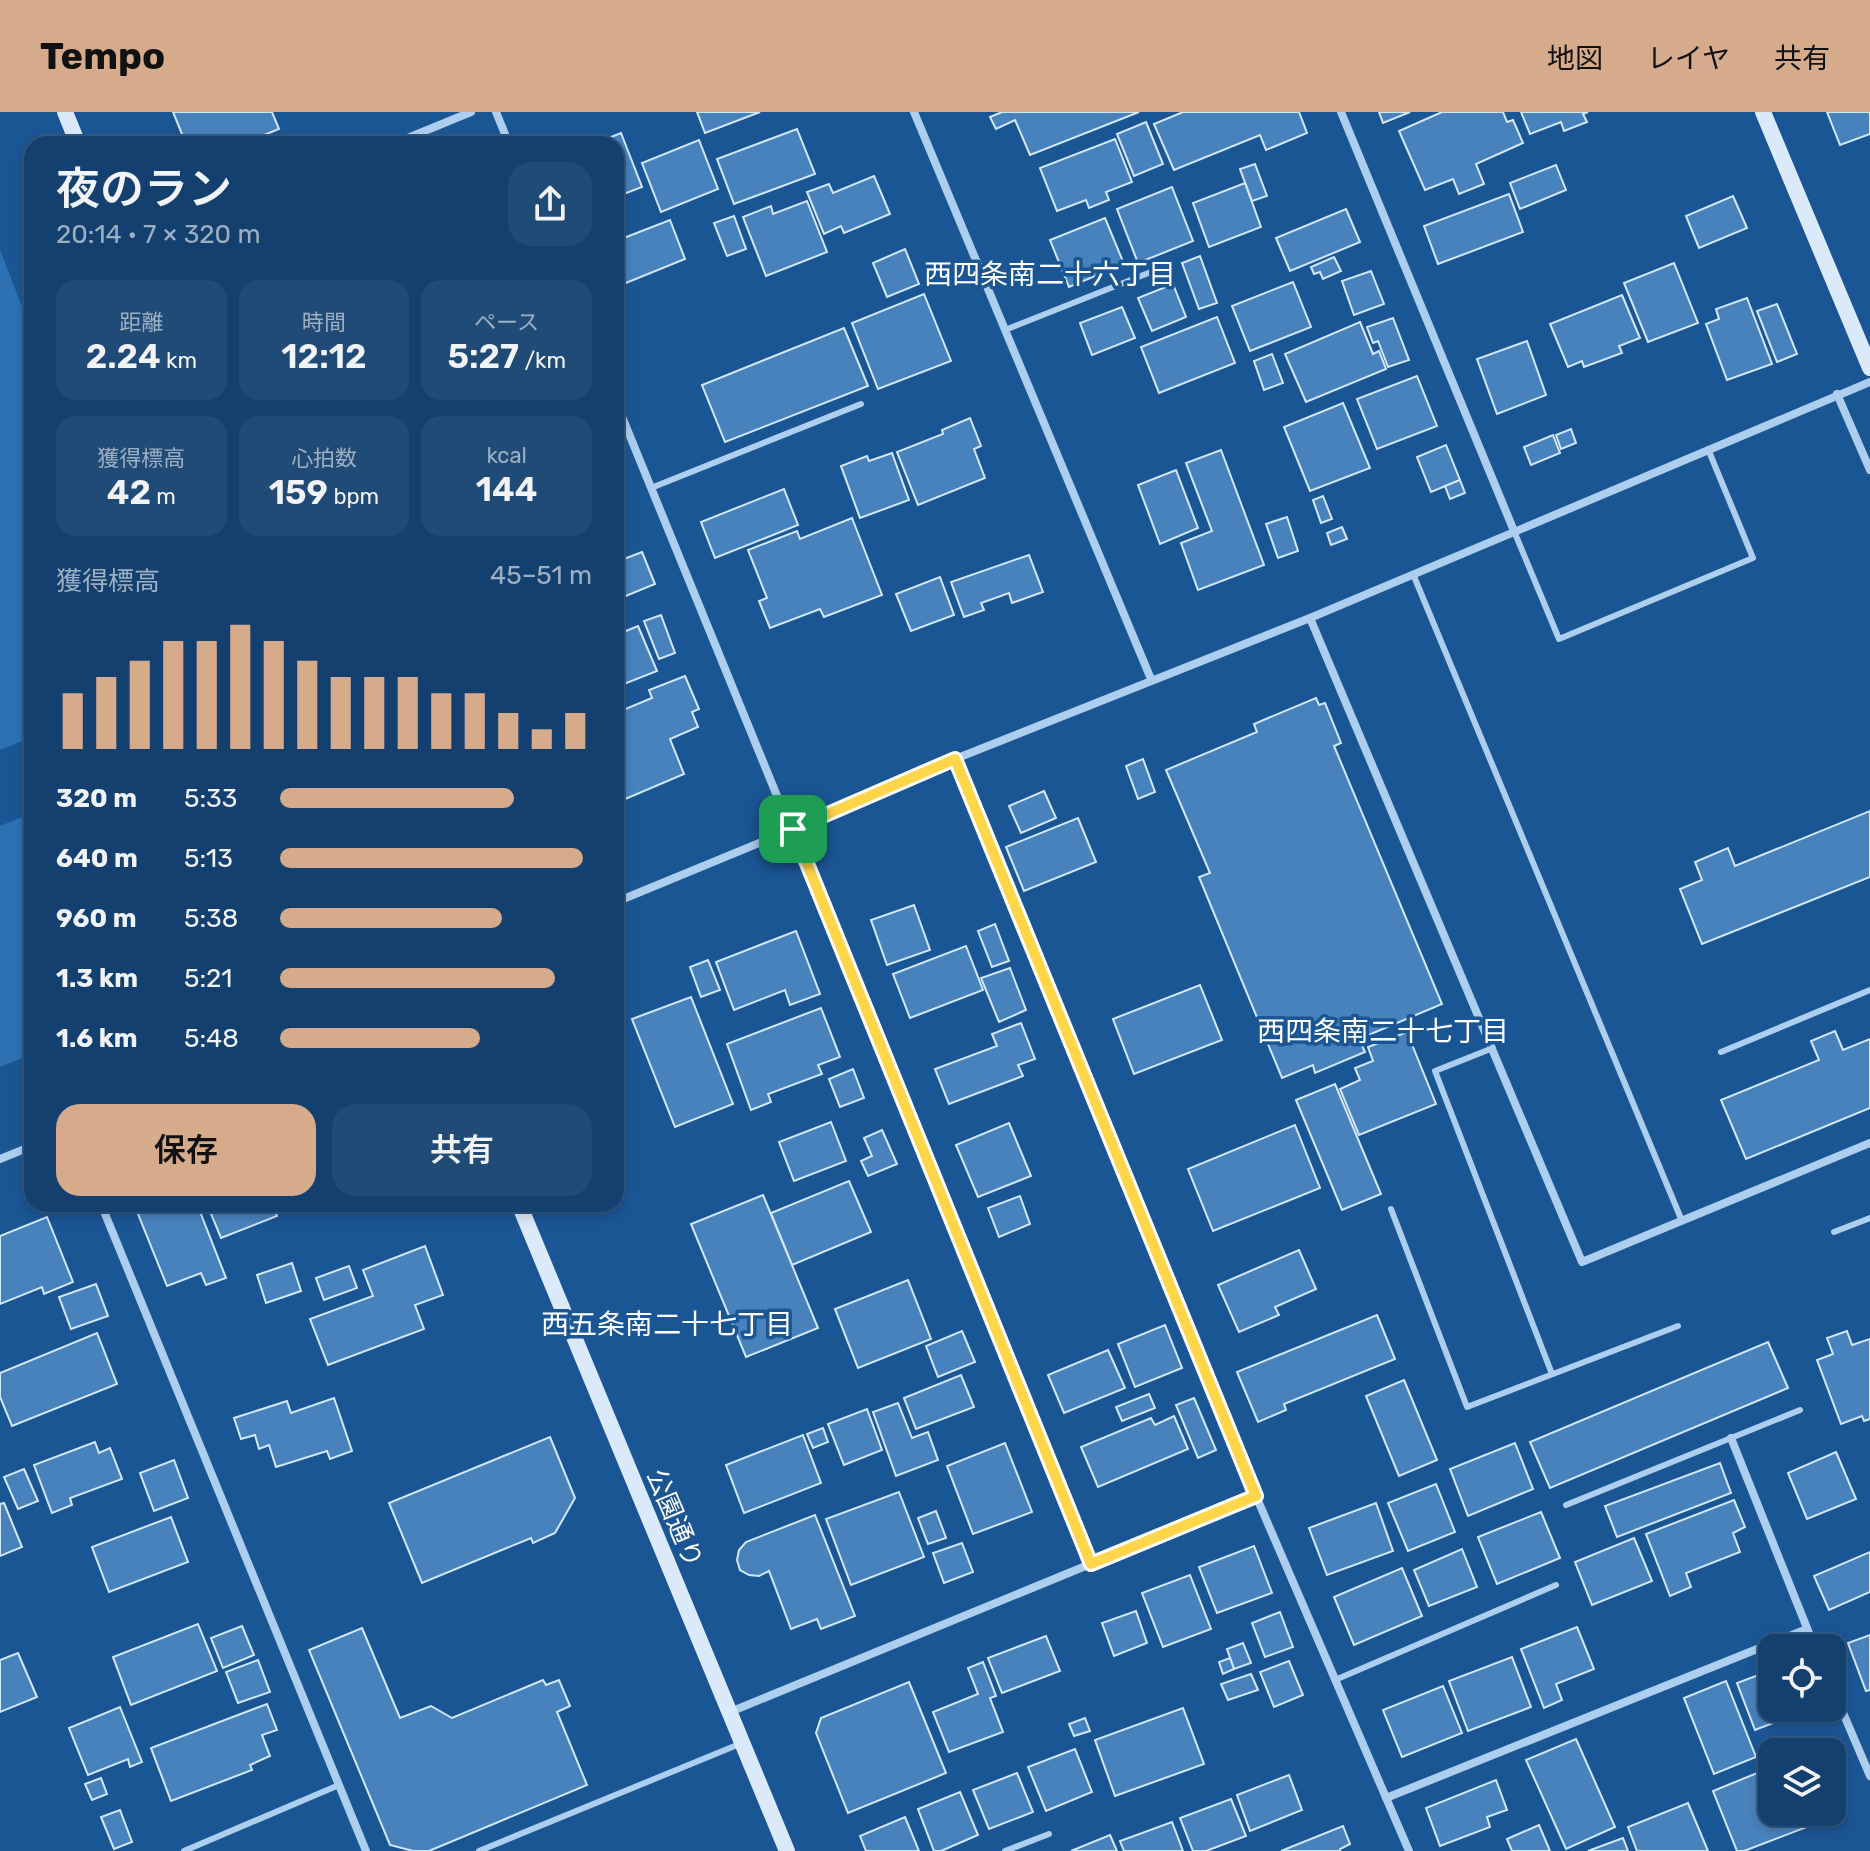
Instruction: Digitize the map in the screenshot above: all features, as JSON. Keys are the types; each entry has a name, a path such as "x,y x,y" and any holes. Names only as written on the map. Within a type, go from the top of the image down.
{"street":[{"path":"65,112 75,136"},
{"path":"412,136 471,112"},
{"path":"496,112 506,136"},
{"path":"914,112 1151,679"},
{"path":"1341,112 1514,531"},
{"path":"1763,112 1870,368"},
{"path":"624,899 955,759 1310,618 1870,382"},
{"path":"1837,394 1870,470"},
{"path":"624,422 1091,1564"},
{"path":"1310,618 1582,1262 1870,1143"},
{"path":"955,759 1256,1496 1409,1851"},
{"path":"0,1159 24,1149"},
{"path":"104,1212 366,1851"},
{"name":"公園通り","path":"522,1212 787,1851"},
{"path":"1731,1438 1809,1634"},
{"path":"730,1712 1256,1496"},
{"path":"1386,1798 1807,1629"},
{"path":"1846,1720 1870,1776"}],"lane":[{"path":"1005,330 1161,268"},
{"path":"651,488 861,404"},
{"path":"1514,531 1559,639 1753,558 1708,449"},
{"path":"1413,574 1682,1221"},
{"path":"1721,1052 1870,990"},
{"path":"1493,1048 1435,1071 1552,1374"},
{"path":"1391,1209 1467,1407 1678,1326"},
{"path":"1834,1232 1870,1218"},
{"path":"1566,1505 1800,1410"},
{"path":"1335,1680 1556,1585"},
{"path":"479,1851 743,1743"},
{"path":"184,1851 339,1785"},
{"path":"1005,1851 1049,1834"}],"shaded area":[{"path":"0,250 24,312 24,740 0,750"},
{"path":"24,816 24,1057 0,1067 0,826"}],"building":[{"path":"173,112 272,112 279,129 262,136 183,136"},
{"path":"697,112 760,112 705,133"},
{"path":"1002,112 1139,112 1030,155 1015,120 996,129 990,117"},
{"path":"1183,112 1299,112 1307,133 1266,150 1260,135 1174,170 1154,124"},
{"path":"1379,112 1410,112 1383,123"},
{"path":"1442,112 1503,112 1507,122 1513,120 1523,143 1476,164 1484,184 1459,194 1453,179 1425,190 1399,131"},
{"path":"1521,112 1588,112 1583,114 1587,122 1564,131 1561,122 1530,134"},
{"path":"1827,112 1870,112 1870,134 1840,145"},
{"path":"1146,122 1163,164 1134,176 1117,134"},
{"path":"797,129 815,174 734,204 717,159"},
{"path":"1115,139 1132,182 1106,192 1109,200 1089,208 1086,200 1057,211 1040,168"},
{"path":"699,140 718,189 661,212 642,163"},
{"path":"624,141 642,187 624,194"},
{"path":"1255,164 1267,196 1252,201 1240,169"},
{"path":"1556,165 1566,190 1520,209 1510,183"},
{"path":"874,176 890,214 844,233 841,226 824,234 807,192 829,184 833,193"},
{"path":"1245,183 1261,227 1209,247 1193,203"},
{"path":"1172,187 1193,241 1138,263 1117,209"},
{"path":"1509,194 1523,232 1438,264 1424,226"},
{"path":"1733,196 1747,228 1699,248 1686,216"},
{"path":"807,201 827,252 766,276 743,217 771,206 773,214"},
{"path":"1346,209 1360,242 1290,271 1276,238"},
{"path":"734,216 746,249 727,256 714,223"},
{"path":"1105,218 1124,264 1069,287 1050,240"},
{"path":"670,220 685,259 624,284 624,238"},
{"path":"905,249 919,284 887,297 873,263"},
{"path":"1200,256 1217,303 1199,309 1182,263"},
{"path":"1334,257 1341,271 1323,279 1320,272 1314,274 1311,267"},
{"path":"1674,263 1698,323 1648,342 1624,283"},
{"path":"1371,271 1384,304 1354,315 1342,281"},
{"path":"1293,282 1311,327 1250,351 1232,306"},
{"path":"1173,284 1186,317 1152,331 1138,298"},
{"path":"924,294 951,361 878,389 852,323"},
{"path":"1622,295 1640,338 1619,346 1622,353 1584,367 1582,361 1568,367 1550,324"},
{"path":"1747,298 1772,364 1727,380 1706,324 1719,319 1716,309"},
{"path":"1777,304 1797,354 1777,362 1757,311"},
{"path":"1122,307 1135,338 1092,355 1080,323"},
{"path":"1217,317 1235,363 1159,393 1141,347"},
{"path":"1393,318 1409,360 1388,367 1378,341 1373,343 1367,327"},
{"path":"1360,322 1373,354 1379,351 1386,369 1306,402 1285,354"},
{"path":"844,328 868,386 725,442 702,385"},
{"path":"1527,341 1546,395 1497,414 1477,359"},
{"path":"1272,354 1283,383 1264,390 1254,361"},
{"path":"1417,376 1437,426 1377,449 1357,399"},
{"path":"1343,403 1370,468 1310,491 1284,427"},
{"path":"970,418 981,446 974,449 985,478 918,505 897,452 943,434 942,430"},
{"path":"1571,429 1576,443 1561,449 1556,435"},
{"path":"1553,435 1560,453 1531,465 1524,447"},
{"path":"1446,445 1460,480 1431,492 1417,457"},
{"path":"1221,450 1264,565 1198,590 1181,543 1212,531 1186,463"},
{"path":"892,453 909,500 860,518 841,466 867,456 869,461"},
{"path":"1176,470 1198,528 1160,544 1138,485"},
{"path":"1460,480 1465,493 1450,499 1445,486"},
{"path":"784,489 798,525 715,558 701,522"},
{"path":"1323,496 1332,519 1321,523 1313,500"},
{"path":"1287,517 1298,551 1278,558 1266,524"},
{"path":"852,518 882,595 824,617 820,609 770,628 759,601 767,598 748,550 797,531 800,539"},
{"path":"1342,527 1347,539 1331,545 1327,533"},
{"path":"642,552 655,584 624,597 624,559"},
{"path":"1029,555 1043,592 1012,603 1009,593 981,603 984,610 964,617 951,582"},
{"path":"940,577 954,615 911,631 896,594"},
{"path":"661,615 675,653 659,659 644,621"},
{"path":"638,626 657,671 624,684 624,632"},
{"path":"685,676 699,709 692,712 698,727 670,739 684,774 624,800 624,710 652,698 649,690"},
{"path":"1316,698 1319,705 1325,703 1341,743 1334,746 1442,1004 1359,1039 1365,1052 1315,1073 1313,1065 1282,1078 1199,877 1210,873 1166,770 1257,732 1254,724"},
{"path":"1143,759 1155,792 1138,799 1126,766"},
{"path":"1044,791 1056,818 1021,833 1009,806"},
{"path":"1870,811 1870,877 1702,944 1680,889 1702,880 1695,862 1728,848 1735,866"},
{"path":"1078,818 1096,862 1024,891 1006,847"},
{"path":"914,905 930,950 887,965 871,920"},
{"path":"995,924 1009,961 992,967 978,931"},
{"path":"796,931 820,994 790,1005 785,990 734,1010 716,962"},
{"path":"966,946 983,990 910,1018 893,974"},
{"path":"708,960 720,990 701,997 690,967"},
{"path":"1010,968 1026,1010 999,1022 981,978"},
{"path":"1200,985 1222,1040 1134,1074 1113,1019"},
{"path":"691,997 733,1104 675,1127 632,1019"},
{"path":"821,1008 840,1057 818,1065 822,1074 768,1094 771,1102 751,1110 727,1044"},
{"path":"1021,1023 1035,1059 1018,1065 1023,1076 949,1104 935,1069 997,1046 992,1034"},
{"path":"1835,1031 1843,1050 1870,1039 1870,1108 1746,1159 1721,1100 1819,1060 1811,1041"},
{"path":"1407,1032 1436,1104 1359,1135 1340,1089 1360,1080 1355,1068 1373,1061 1368,1047"},
{"path":"853,1069 864,1098 840,1107 829,1079"},
{"path":"1335,1084 1381,1194 1342,1210 1296,1100"},
{"path":"831,1122 846,1161 794,1181 779,1142"},
{"path":"1009,1123 1031,1176 978,1197 956,1145"},
{"path":"1295,1125 1320,1188 1213,1231 1188,1169"},
{"path":"882,1130 897,1164 868,1176 861,1161 872,1156 864,1138"},
{"path":"849,1181 871,1232 792,1265 771,1213"},
{"path":"763,1195 818,1328 746,1357 691,1224"},
{"path":"1020,1196 1030,1224 999,1237 988,1208"},
{"path":"137,1212 200,1212 226,1278 206,1285 201,1273 167,1286"},
{"path":"210,1212 275,1212 277,1216 221,1238"},
{"path":"47,1217 73,1282 44,1294 42,1287 0,1304 0,1236"},
{"path":"425,1246 443,1295 415,1305 424,1329 328,1365 310,1319 373,1296 363,1270"},
{"path":"1299,1250 1316,1289 1275,1307 1279,1315 1239,1332 1218,1285"},
{"path":"292,1263 301,1291 266,1303 257,1275"},
{"path":"349,1266 357,1288 324,1300 316,1278"},
{"path":"908,1280 931,1339 858,1368 835,1309"},
{"path":"96,1284 108,1316 71,1329 59,1297"},
{"path":"1377,1315 1395,1359 1284,1404 1286,1410 1258,1422 1237,1372"},
{"path":"1165,1325 1182,1368 1135,1387 1118,1344"},
{"path":"962,1331 975,1362 938,1377 926,1346"},
{"path":"1847,1331 1852,1345 1870,1339 1870,1419 1864,1421 1862,1416 1841,1424 1817,1360 1833,1354 1827,1338"},
{"path":"97,1333 117,1384 12,1426 0,1397 0,1373"},
{"path":"1768,1342 1788,1388 1550,1488 1530,1442"},
{"path":"1108,1350 1125,1388 1064,1413 1048,1375"},
{"path":"961,1375 974,1407 916,1429 904,1398"},
{"path":"1404,1380 1437,1460 1399,1476 1366,1396"},
{"path":"1149,1394 1155,1408 1122,1421 1116,1407"},
{"path":"334,1398 352,1451 330,1459 327,1451 276,1467 269,1445 259,1449 255,1435 241,1439 234,1418 287,1401 291,1413"},
{"path":"1194,1398 1216,1450 1198,1458 1176,1405"},
{"path":"898,1403 912,1438 928,1432 938,1460 896,1476 873,1412"},
{"path":"867,1409 882,1450 844,1465 828,1424"},
{"path":"1174,1416 1188,1449 1098,1487 1081,1447 1151,1418 1155,1425"},
{"path":"823,1428 828,1442 813,1448 807,1434"},
{"path":"803,1435 821,1483 744,1513 726,1465"},
{"path":"550,1437 575,1498 555,1533 533,1543 531,1538 422,1583 389,1503"},
{"path":"95,1442 99,1453 110,1448 122,1479 70,1498 72,1505 52,1513 34,1465"},
{"path":"1005,1443 1032,1512 973,1534 947,1466"},
{"path":"1515,1443 1533,1489 1468,1516 1450,1469"},
{"path":"1836,1452 1856,1499 1807,1519 1788,1473"},
{"path":"174,1460 188,1498 154,1511 140,1473"},
{"path":"1720,1463 1731,1493 1617,1537 1605,1506"},
{"path":"24,1469 38,1501 18,1509 4,1477"},
{"path":"1436,1484 1455,1532 1408,1551 1388,1503"},
{"path":"899,1492 924,1557 851,1585 826,1519"},
{"path":"1734,1500 1745,1527 1733,1533 1740,1552 1686,1573 1691,1587 1670,1596 1646,1534"},
{"path":"4,1503 22,1547 0,1556 0,1504"},
{"path":"1376,1503 1393,1551 1327,1575 1309,1528"},
{"path":"936,1511 946,1538 928,1544 918,1518"},
{"path":"1541,1512 1560,1558 1497,1584 1478,1537"},
{"path":"815,1515 855,1616 821,1629 817,1619 791,1629 769,1571 759,1576 740,1570 737,1560 739,1550 746,1542"},
{"path":"171,1517 188,1562 109,1592 92,1547"},
{"path":"1634,1538 1652,1581 1592,1605 1575,1562"},
{"path":"962,1543 973,1572 944,1583 933,1553"},
{"path":"1254,1546 1272,1593 1217,1613 1199,1567"},
{"path":"1462,1549 1477,1587 1429,1606 1414,1570"},
{"path":"1870,1552 1870,1592 1829,1610 1814,1576"},
{"path":"1402,1568 1422,1616 1354,1645 1334,1597"},
{"path":"1190,1575 1211,1629 1163,1647 1142,1593"},
{"path":"1136,1611 1147,1643 1114,1656 1102,1623"},
{"path":"1280,1612 1293,1647 1265,1657 1252,1623"},
{"path":"198,1624 217,1671 131,1705 113,1657"},
{"path":"242,1626 254,1655 223,1668 211,1638"},
{"path":"1577,1627 1594,1669 1556,1684 1562,1700 1544,1708 1521,1649"},
{"path":"362,1628 400,1718 431,1706 452,1718 543,1680 546,1685 559,1680 570,1706 557,1712 587,1785 429,1851 413,1851 390,1845 309,1650"},
{"path":"1870,1635 1870,1690 1866,1691 1848,1643"},
{"path":"1046,1636 1060,1671 1002,1693 988,1658"},
{"path":"1243,1643 1251,1663 1234,1669 1227,1649"},
{"path":"18,1653 37,1697 0,1712 0,1660"},
{"path":"1512,1657 1531,1707 1468,1731 1449,1681"},
{"path":"1230,1658 1234,1669 1223,1674 1219,1662"},
{"path":"258,1660 270,1692 238,1703 226,1672"},
{"path":"1289,1661 1303,1695 1274,1707 1260,1672"},
{"path":"983,1662 996,1696 990,1698 1003,1732 949,1752 933,1712 978,1694 968,1668"},
{"path":"1251,1674 1258,1690 1228,1700 1221,1684"},
{"path":"1758,1675 1758,1722 1776,1722 1755,1730 1737,1683"},
{"path":"1726,1681 1756,1757 1714,1774 1684,1698"},
{"path":"909,1682 946,1773 848,1813 816,1733 821,1718"},
{"path":"1443,1686 1462,1733 1402,1757 1383,1710"},
{"path":"267,1704 277,1730 262,1735 270,1756 250,1765 252,1770 171,1801 151,1748"},
{"path":"120,1707 142,1762 130,1767 128,1759 88,1775 69,1728"},
{"path":"1183,1708 1204,1764 1115,1796 1095,1740"},
{"path":"1085,1718 1090,1731 1074,1736 1069,1724"},
{"path":"1576,1739 1615,1827 1566,1849 1526,1760"},
{"path":"1075,1749 1092,1792 1046,1811 1028,1767"},
{"path":"1017,1773 1033,1812 989,1829 973,1790"},
{"path":"1758,1773 1758,1826 1809,1826 1737,1851 1713,1791"},
{"path":"1289,1775 1302,1810 1250,1831 1237,1795"},
{"path":"101,1778 107,1794 92,1800 85,1784"},
{"path":"1496,1780 1507,1810 1487,1817 1490,1827 1440,1846 1426,1808"},
{"path":"960,1792 978,1835 934,1851 918,1809"},
{"path":"1231,1799 1246,1836 1206,1851 1193,1851 1180,1818"},
{"path":"1688,1803 1708,1851 1637,1851 1628,1827"},
{"path":"120,1810 132,1842 114,1849 101,1817"},
{"path":"905,1817 919,1851 866,1851 860,1836"},
{"path":"1172,1822 1183,1851 1124,1851 1120,1841"},
{"path":"1539,1825 1550,1851 1512,1851 1507,1839"},
{"path":"1343,1826 1350,1844 1340,1851 1281,1851"},
{"path":"1110,1835 1117,1851 1071,1851"},
{"path":"1623,1838 1628,1851 1588,1851"}],"district":[{"name":"西四条南二十六丁目","path":"1050,274"},
{"name":"西四条南二十七丁目","path":"1383,1031"},
{"name":"西五条南二十七丁目","path":"667,1324"}],"route":[{"path":"955,759 1256,1496 1091,1564 793,829 955,759"}]}
